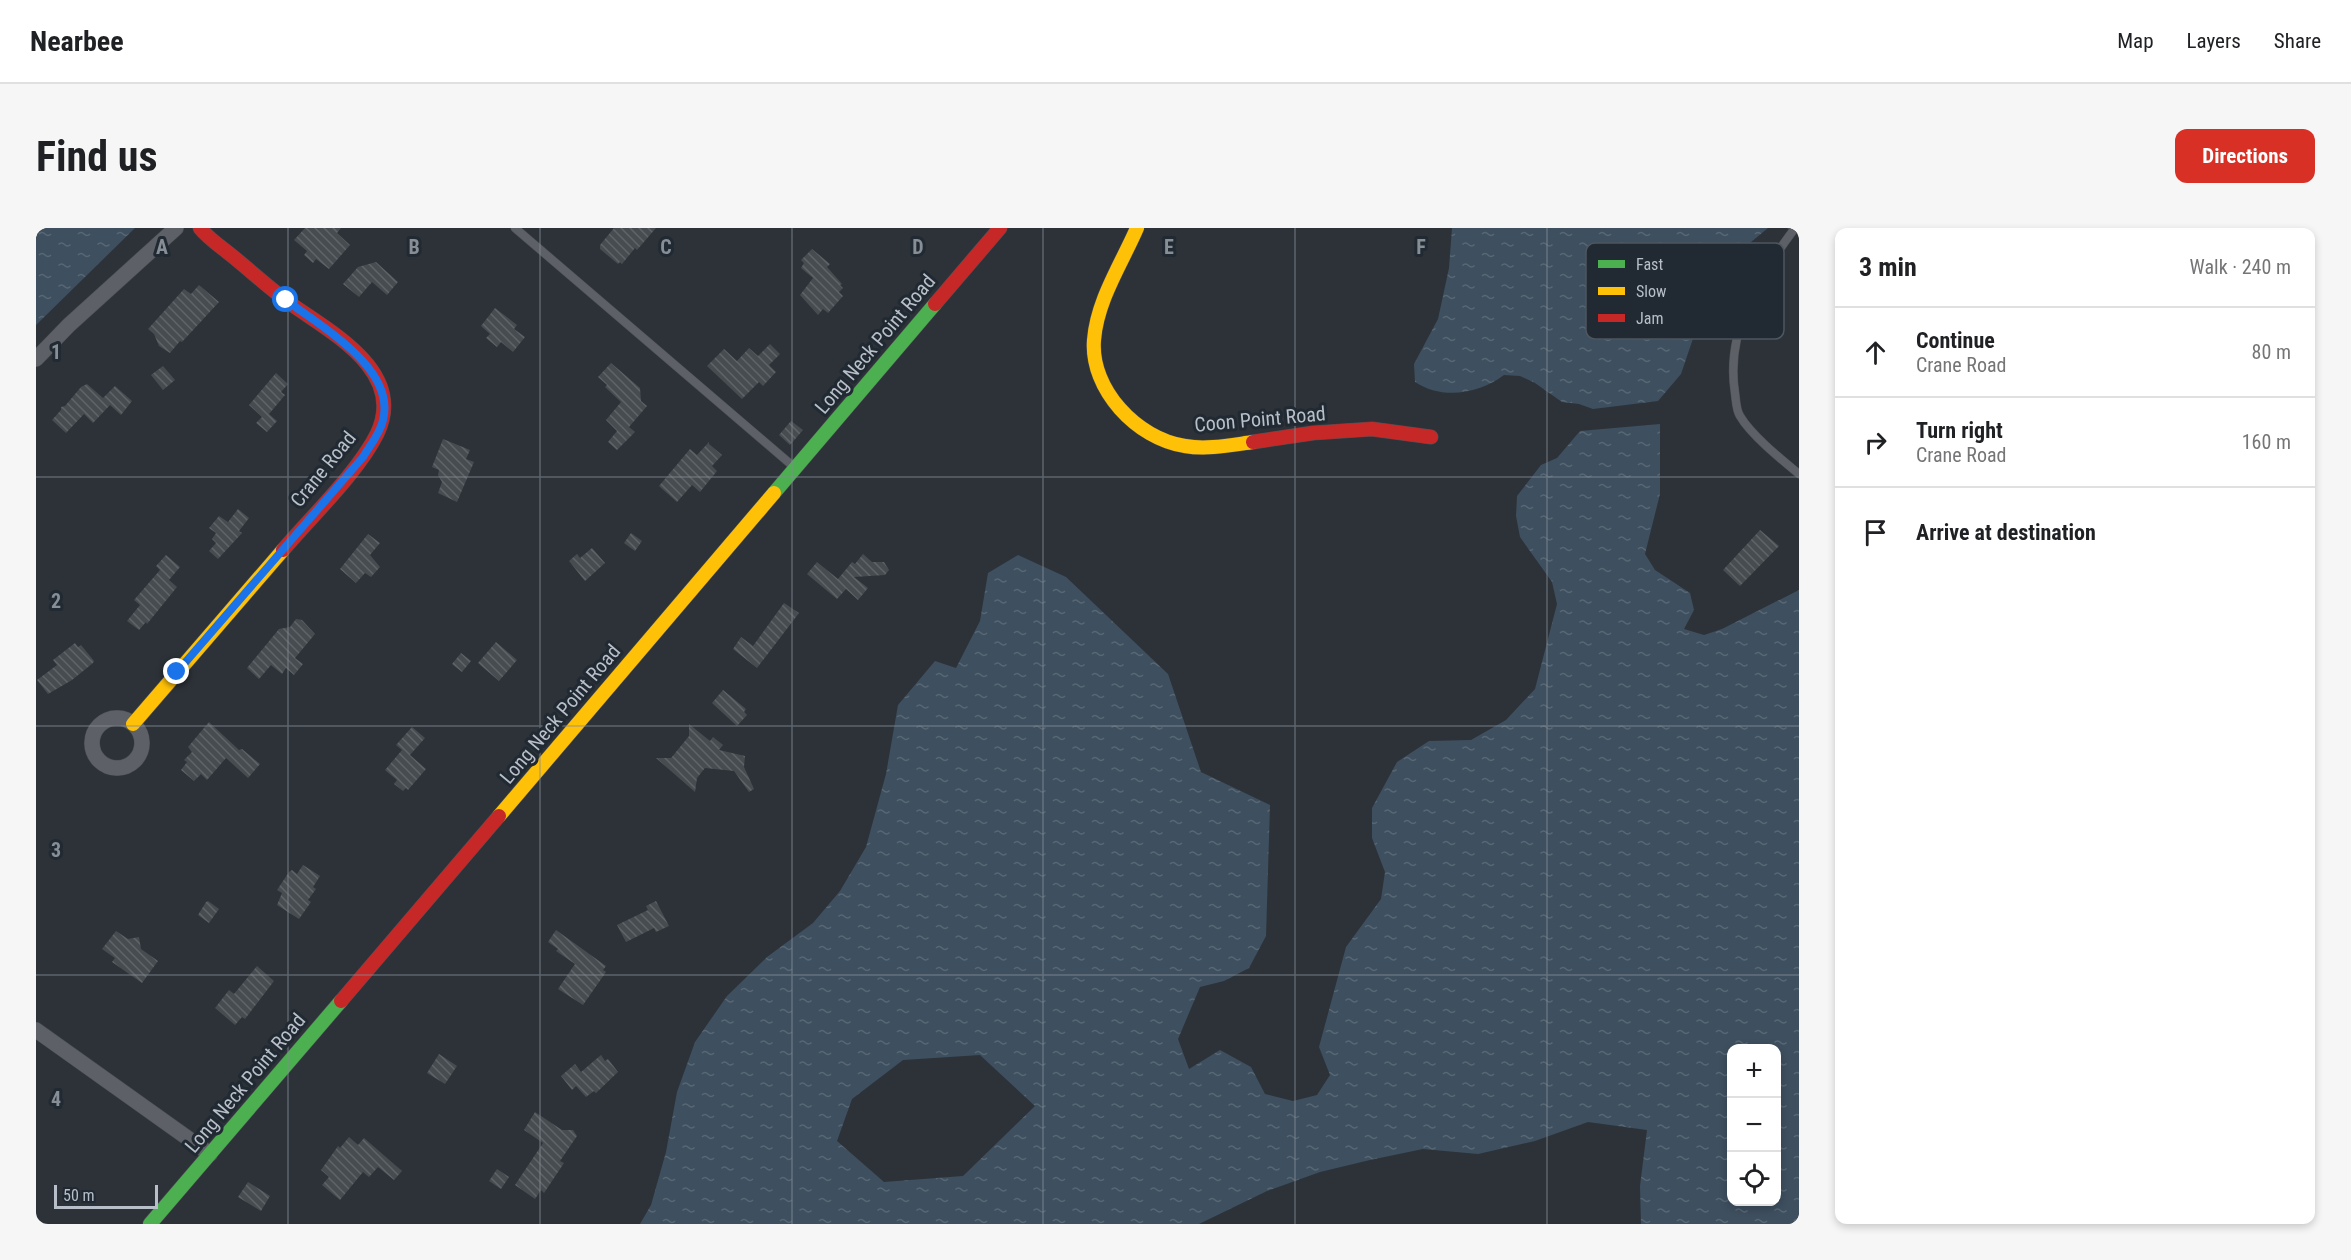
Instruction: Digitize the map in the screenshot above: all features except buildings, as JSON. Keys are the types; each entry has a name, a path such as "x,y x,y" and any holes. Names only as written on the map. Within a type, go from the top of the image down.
{"street":[{"path":"36,359 69,325 176,228"},
{"name":"Crane Road","path":"134,724 363,457 383,420 385,401 382,388 371,369 340,341 286,300 200,228"},
{"name":"Long Neck Point Road","path":"150,1224 1000,228"},
{"name":"Coon Point Road","path":"1137,228 1104,296 1094,339 1094,365 1110,396 1138,426 1172,444 1208,447 1304,434 1383,429 1431,437"},
{"path":"36,1030 210,1154"}],"lane":[{"path":"515,228 795,467"},
{"path":"1784,243 1795,228"},
{"path":"1736,339 1733,380 1739,415 1769,449 1799,474"}],"water":[{"path":"36,228 135,228 36,325"},
{"path":"1452,228 1768,228 1750,243 1586,243 1586,339 1693,339 1681,374 1658,401 1593,409 1562,402 1535,383 1520,376 1504,375 1483,387 1448,393 1426,388 1415,382 1414,364 1438,319 1449,268"},
{"path":"1660,424 1660,494 1645,554 1655,570 1690,593 1694,610 1684,629 1704,635 1722,629 1799,590 1799,1224 1641,1224 1640,1186 1647,1130 1588,1122 1535,1141 1478,1154 1423,1149 1320,1172 1267,1191 1199,1224 640,1224 651,1205 666,1152 677,1092 695,1042 727,996 767,957 813,923 840,891 866,847 886,774 898,705 935,661 956,668 980,621 988,573 1018,555 1066,577 1168,674 1201,772 1270,805 1266,936 1249,968 1224,981 1200,987 1178,1039 1189,1069 1220,1050 1251,1067 1265,1094 1293,1101 1317,1095 1330,1075 1319,1047 1346,947 1381,899 1385,872 1372,838 1372,808 1397,762 1429,741 1471,740 1506,720 1535,689 1557,604 1552,582 1520,537 1516,516 1517,496 1541,465 1557,458 1580,431","holes":["980,1055 1035,1106 963,1176 884,1182 837,1141 852,1099 903,1060"]}],"traffic: fast":[{"path":"774,493 935,304"},
{"path":"150,1224 341,1001"}],"traffic: slow":[{"path":"1137,228 1105,296 1096,325 1095,358 1108,393 1134,422 1167,441 1185,446 1202,447 1253,442"},
{"path":"499,816 774,493"},
{"path":"133,724 283,550"}],"traffic: jam":[{"path":"200,228 276,292 361,357 374,373 382,392 384,412 369,449 347,478 283,550"},
{"path":"935,304 1000,228"},
{"path":"1253,442 1313,433 1372,429 1431,437"},
{"path":"341,1001 499,816"}],"route":[{"path":"177,672 363,457 383,420 385,401 382,388 371,369 340,341 286,300"}]}
